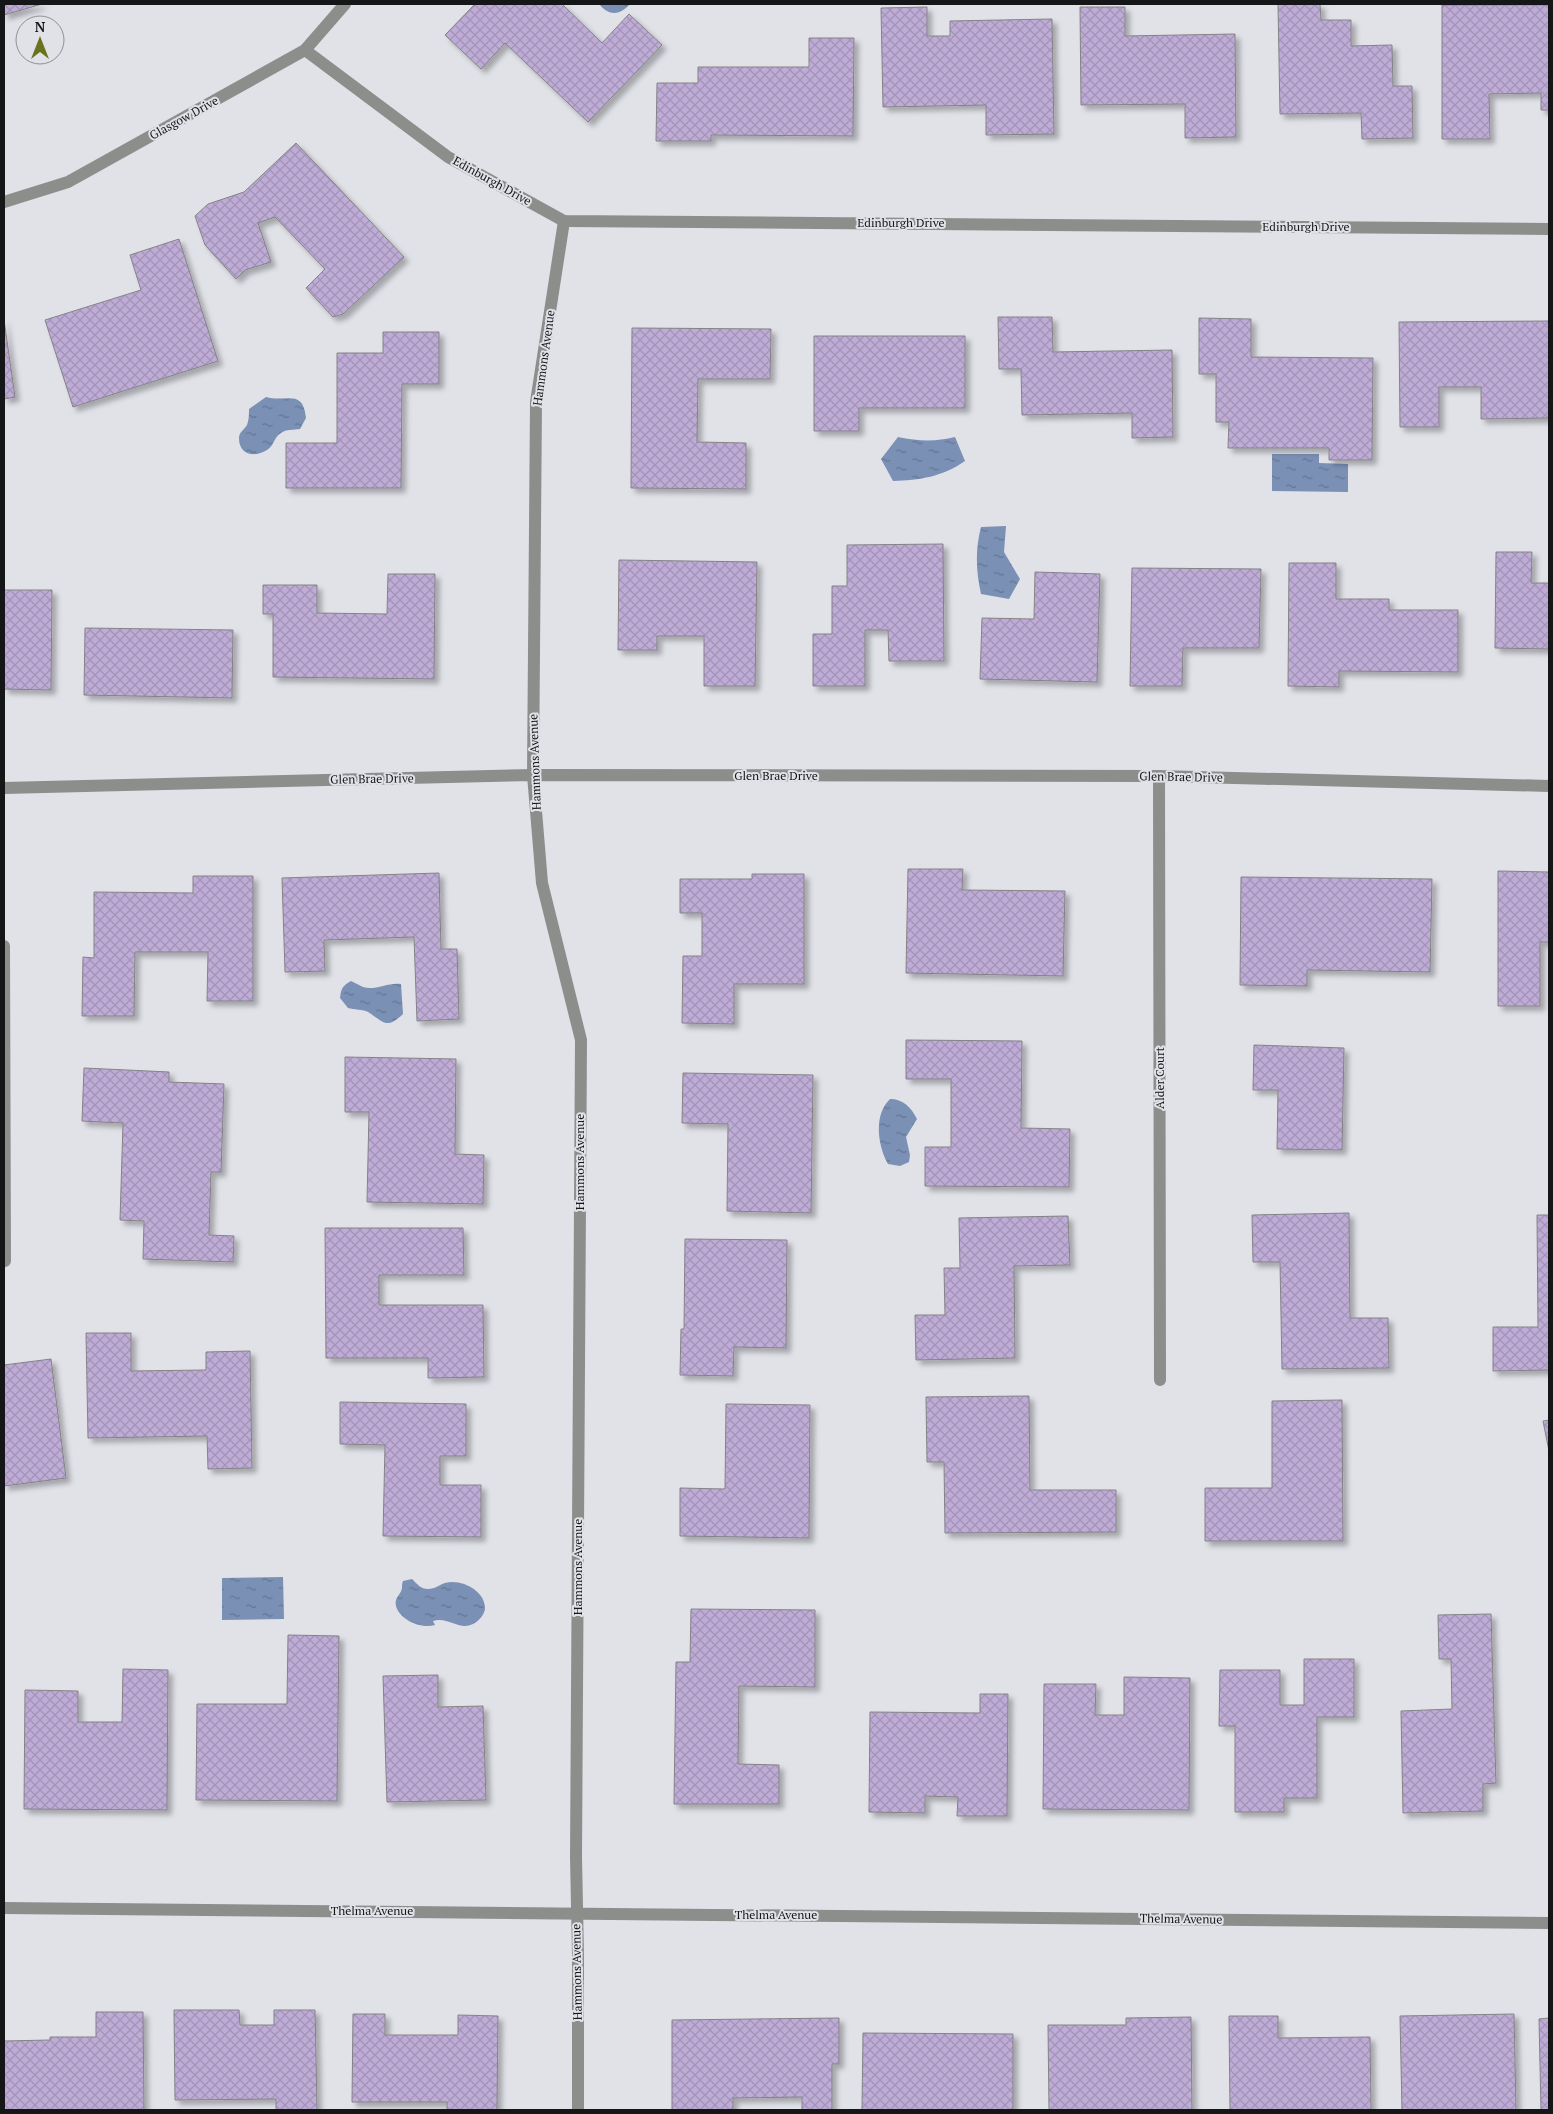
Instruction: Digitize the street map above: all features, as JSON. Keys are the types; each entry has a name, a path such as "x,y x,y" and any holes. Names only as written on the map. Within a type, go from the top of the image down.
{"street":[{"name":"Glasgow Drive","path":"4,202 68,182 305,50 345,4"},
{"name":"Edinburgh Drive","path":"305,50 448,157 564,221 1549,229"},
{"name":"Hammons Avenue","path":"564,221 536,402 533,775 542,883 580,1040 578,2110"},
{"name":"Glen Brae Drive","path":"4,788 533,775 1160,776 1549,786"},
{"name":"Alder Court","path":"1160,776 1160,1380"},
{"path":"4,946 5,1261"},
{"name":"Thelma Avenue","path":"4,1908 1549,1922"}],"water":[{"path":"599,4 630,4 622,11 614,13 607,11"},
{"path":"266,397 292,398 297,400 304,409 306,418 300,429 283,432 267,450 257,454 248,453 242,448 239,436 247,425 249,409"},
{"path":"898,437 940,440 955,437 965,461 948,471 930,477 893,481 881,459"},
{"path":"1272,454 1319,454 1319,463 1348,464 1348,492 1272,491"},
{"path":"1006,526 1004,552 1020,579 1009,599 981,594 977,560 981,527"},
{"path":"351,981 368,988 401,984 403,1014 393,1022 385,1023 366,1011 348,1008 340,998 343,988"},
{"path":"890,1099 899,1100 906,1104 917,1119 906,1137 910,1155 909,1162 900,1166 888,1164 880,1140 879,1122 881,1113"},
{"path":"283,1577 284,1619 222,1620 222,1578"},
{"path":"412,1579 419,1586 426,1589 451,1582 465,1584 481,1597 484,1603 484,1613 481,1618 468,1626 444,1620 433,1621 435,1625 430,1626 412,1623 398,1611 396,1603 403,1581"}],"building":[{"path":"4,4 42,4 4,15"},
{"path":"475,4 562,4 602,43 629,14 662,45 588,122 505,43 481,69 445,35"},
{"path":"1278,4 1320,4 1321,20 1351,20 1351,46 1392,45 1393,86 1412,86 1413,138 1362,139 1361,113 1280,114"},
{"path":"1442,5 1549,5 1549,110 1541,110 1541,93 1489,94 1490,139 1442,139"},
{"path":"927,7 927,36 950,36 950,21 1052,19 1054,134 986,135 986,105 883,107 881,8"},
{"path":"1080,7 1125,7 1125,36 1235,34 1236,137 1185,138 1185,104 1081,105"},
{"path":"809,38 854,38 853,136 711,135 711,141 656,141 657,83 698,83 698,67 809,67"},
{"path":"296,143 404,257 343,314 333,317 306,288 325,269 275,217 258,223 271,262 245,270 236,279 205,245 195,216 208,204 244,192"},
{"path":"179,239 218,361 73,407 45,320 141,290 130,255"},
{"path":"998,317 1052,317 1053,352 1172,350 1173,437 1132,438 1132,413 1022,415 1021,369 999,369"},
{"path":"1199,318 1251,319 1251,357 1373,358 1372,460 1329,460 1329,448 1228,448 1229,422 1216,422 1216,374 1199,374"},
{"path":"4,320 15,397 4,399"},
{"path":"1549,321 1549,418 1481,419 1481,387 1439,387 1439,427 1400,427 1399,322"},
{"path":"632,328 771,329 770,379 698,379 697,442 746,443 746,489 631,488"},
{"path":"383,332 439,332 439,384 402,384 401,488 286,488 286,443 337,443 337,353 383,353"},
{"path":"814,336 965,336 965,408 859,408 859,431 814,431"},
{"path":"943,544 944,661 889,661 888,630 865,630 865,686 813,686 813,634 832,634 832,586 847,586 847,545"},
{"path":"1496,552 1532,552 1531,583 1549,583 1549,649 1495,648"},
{"path":"619,560 757,562 755,686 704,686 704,636 657,636 657,650 618,650"},
{"path":"1289,563 1336,563 1336,599 1389,599 1389,610 1458,610 1458,672 1339,671 1339,687 1288,686"},
{"path":"1132,568 1261,569 1259,648 1183,648 1182,686 1130,686"},
{"path":"1035,572 1100,574 1097,682 980,679 982,618 1034,619"},
{"path":"388,574 435,574 434,679 273,677 273,614 263,614 263,585 317,585 317,613 387,614"},
{"path":"4,590 52,590 51,690 4,689"},
{"path":"85,628 233,630 232,698 84,695"},
{"path":"908,869 963,869 962,890 1065,891 1063,976 906,973"},
{"path":"1498,871 1549,872 1549,942 1540,942 1540,1006 1498,1006"},
{"path":"439,873 441,949 457,949 459,1019 417,1021 414,937 324,940 325,971 285,972 282,878"},
{"path":"752,874 804,874 804,984 734,984 734,1024 682,1023 683,956 702,956 702,913 680,913 680,879 752,879"},
{"path":"193,876 253,876 253,1001 207,1001 208,952 135,952 134,1016 82,1016 83,957 94,958 94,892 193,893"},
{"path":"1241,877 1432,879 1430,972 1307,970 1307,986 1240,985"},
{"path":"906,1040 1022,1041 1021,1128 1070,1129 1069,1187 925,1186 925,1147 951,1147 951,1079 906,1079"},
{"path":"1254,1045 1344,1048 1342,1150 1277,1149 1278,1090 1253,1090"},
{"path":"345,1057 456,1059 455,1154 484,1155 483,1204 367,1202 369,1112 345,1112"},
{"path":"84,1068 169,1072 169,1082 224,1084 221,1172 211,1172 209,1235 234,1236 233,1262 143,1259 144,1221 120,1220 123,1123 82,1121"},
{"path":"683,1073 813,1075 811,1213 727,1211 728,1124 682,1123"},
{"path":"1349,1213 1350,1318 1388,1318 1389,1368 1282,1369 1280,1262 1253,1262 1252,1215"},
{"path":"1537,1215 1549,1215 1549,1370 1493,1371 1493,1327 1538,1327"},
{"path":"1068,1216 1070,1265 1014,1266 1015,1358 916,1360 915,1315 945,1315 944,1268 960,1268 959,1218"},
{"path":"325,1228 463,1228 464,1275 379,1275 379,1305 483,1305 484,1377 428,1378 428,1358 326,1358"},
{"path":"685,1239 787,1240 786,1348 734,1347 733,1376 680,1375 681,1329 684,1329"},
{"path":"86,1333 131,1333 131,1371 206,1370 206,1352 250,1351 252,1468 208,1469 207,1436 88,1438"},
{"path":"51,1359 66,1478 4,1486 4,1365"},
{"path":"1029,1396 1030,1490 1116,1490 1116,1532 945,1533 944,1462 927,1462 926,1397"},
{"path":"1342,1400 1343,1541 1205,1541 1205,1488 1272,1488 1272,1401"},
{"path":"340,1402 466,1404 466,1456 440,1456 440,1485 481,1485 481,1537 383,1536 385,1445 340,1444"},
{"path":"726,1404 810,1405 809,1538 680,1536 680,1488 725,1489"},
{"path":"1549,1420 1549,1451 1543,1421"},
{"path":"691,1609 815,1610 815,1687 739,1686 738,1764 779,1765 779,1804 674,1804 676,1662 690,1662"},
{"path":"1491,1614 1496,1783 1483,1784 1483,1811 1403,1813 1401,1711 1452,1709 1451,1659 1439,1659 1438,1615"},
{"path":"288,1635 339,1636 337,1801 196,1800 197,1704 287,1704"},
{"path":"1304,1659 1354,1659 1354,1717 1317,1717 1317,1798 1284,1798 1284,1812 1235,1812 1235,1726 1219,1726 1220,1670 1280,1670 1280,1705 1304,1705"},
{"path":"123,1669 168,1670 167,1810 24,1809 25,1690 78,1691 78,1722 122,1722"},
{"path":"438,1675 438,1707 483,1706 486,1800 387,1802 383,1676"},
{"path":"1124,1677 1190,1678 1189,1810 1043,1809 1044,1684 1096,1684 1095,1715 1124,1715"},
{"path":"980,1694 1008,1694 1007,1816 957,1816 958,1797 925,1796 925,1813 869,1812 870,1712 980,1713"},
{"path":"174,2010 239,2010 240,2025 274,2025 274,2010 315,2010 317,2110 276,2110 276,2099 175,2100"},
{"path":"96,2012 143,2012 144,2110 4,2110 4,2041 50,2040 50,2037 96,2037"},
{"path":"353,2014 385,2014 385,2035 458,2035 458,2015 498,2016 497,2110 447,2110 447,2102 352,2102"},
{"path":"1514,2014 1516,2110 1402,2110 1400,2016"},
{"path":"1229,2016 1278,2016 1278,2038 1370,2037 1371,2110 1230,2110"},
{"path":"1191,2017 1192,2110 1049,2110 1048,2025 1126,2025 1126,2018"},
{"path":"839,2018 839,2064 832,2064 832,2110 802,2110 802,2097 733,2098 733,2110 672,2110 672,2020"},
{"path":"1549,2018 1549,2110 1541,2110 1539,2019"},
{"path":"863,2033 1013,2034 1013,2110 862,2110"}]}
